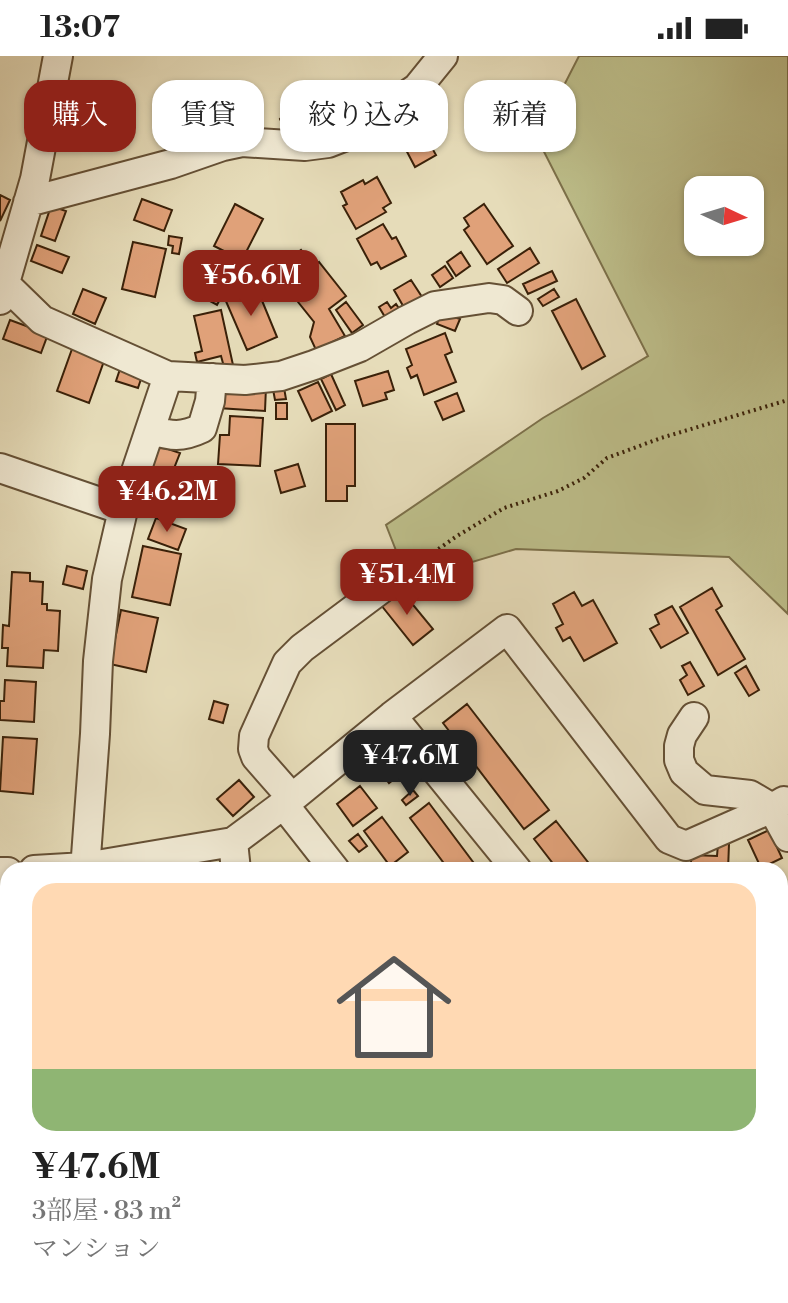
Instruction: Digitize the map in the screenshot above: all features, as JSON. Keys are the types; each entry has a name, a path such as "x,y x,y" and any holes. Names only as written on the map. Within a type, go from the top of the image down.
{"street":[{"path":"58,56 35,179 3,282 42,320 168,376 261,379 281,376 360,347 435,306 489,298 503,300 518,311"},
{"path":"28,202 242,142 305,146 328,143 346,136 417,88 443,56"},
{"path":"85,862 99,647 107,579 123,510 168,376"},
{"path":"150,430 173,436 202,428 210,401 212,378"},
{"path":"0,468 123,510"},
{"path":"330,862 256,757 254,736 287,663 302,648 385,586"},
{"path":"119,862 233,842 507,629 669,839 686,846 780,803"},
{"path":"392,716 511,862"},
{"path":"694,717 679,746 679,760 684,772 705,790 750,795 780,803"},
{"path":"780,803 788,837"},
{"path":"233,842 235,862"}],"path":[{"path":"385,586 504,508 558,491 584,478 607,458 661,438 788,400"}],"green space":[{"path":"579,56 788,56 788,614 729,557 516,549 408,581 386,525 543,418 648,356 544,152 576,152 576,80 567,80"}],"building":[{"path":"407,152 434,152 436,155 415,167"},
{"path":"377,177 391,203 383,208 386,212 356,229 343,206 347,204 341,192 363,180 365,184"},
{"path":"0,195 10,200 0,221"},
{"path":"142,199 172,210 164,231 134,220"},
{"path":"235,204 263,219 242,260 214,246"},
{"path":"484,204 513,246 487,264 464,230 469,226 464,218"},
{"path":"51,206 66,211 55,241 41,236"},
{"path":"383,224 392,239 396,237 406,256 381,269 377,262 371,265 357,239"},
{"path":"169,236 182,238 179,254 172,253 173,246 168,245"},
{"path":"133,242 166,249 155,297 122,289"},
{"path":"37,245 69,257 62,273 31,261"},
{"path":"530,248 539,263 507,283 498,269"},
{"path":"301,250 314,266 319,262 346,296 329,309 345,336 316,350 310,337 314,322 274,272"},
{"path":"461,252 470,266 456,276 447,262"},
{"path":"206,254 236,269 217,305 188,289"},
{"path":"445,266 453,278 440,287 432,275"},
{"path":"552,271 557,281 528,294 523,284"},
{"path":"411,280 424,300 406,311 394,290"},
{"path":"256,286 277,337 247,350 225,299"},
{"path":"83,289 106,298 95,324 73,314"},
{"path":"554,289 559,297 543,306 538,299"},
{"path":"576,299 605,356 582,369 552,311"},
{"path":"346,302 363,325 352,333 336,310"},
{"path":"387,302 391,308 396,304 402,313 388,322 379,307"},
{"path":"221,310 233,365 224,367 221,356 197,362 195,353 202,351 194,316"},
{"path":"441,312 460,319 455,331 437,324"},
{"path":"10,320 48,334 41,353 3,339"},
{"path":"445,333 452,352 445,355 456,382 424,395 417,375 411,378 407,368 412,365 406,349"},
{"path":"72,349 104,361 89,403 57,391"},
{"path":"120,369 142,376 138,388 116,381"},
{"path":"388,371 394,390 385,393 387,399 363,406 355,381"},
{"path":"331,374 345,405 336,410 321,379"},
{"path":"283,382 286,399 275,400 272,384"},
{"path":"318,382 332,411 312,421 298,391"},
{"path":"220,384 266,387 265,411 218,408"},
{"path":"457,393 464,411 443,420 435,402"},
{"path":"276,403 287,403 287,419 276,419"},
{"path":"230,416 263,418 260,466 218,464 220,435 229,435"},
{"path":"326,424 355,424 355,486 347,486 347,501 326,501"},
{"path":"159,446 180,453 169,481 149,473"},
{"path":"298,464 305,486 281,493 275,471"},
{"path":"175,478 197,487 186,516 164,508"},
{"path":"156,518 186,529 178,550 148,539"},
{"path":"143,546 181,554 170,605 132,597"},
{"path":"67,566 87,571 83,589 63,584"},
{"path":"12,572 30,573 30,581 43,582 42,604 47,604 47,610 60,611 58,651 44,650 43,668 7,666 8,648 2,648 3,625 9,626"},
{"path":"712,588 722,606 716,610 745,659 718,675 680,607"},
{"path":"400,589 433,629 413,645 381,605"},
{"path":"574,592 582,606 593,600 617,643 584,661 570,637 563,641 556,628 563,624 553,604"},
{"path":"672,606 688,633 661,648 650,629 659,624 655,615"},
{"path":"121,610 158,618 146,672 110,664"},
{"path":"690,662 704,686 688,695 680,680 687,675 682,666"},
{"path":"746,666 759,690 749,696 735,673"},
{"path":"5,680 36,682 34,722 0,720"},
{"path":"214,701 228,705 223,723 209,719"},
{"path":"467,704 549,810 524,829 443,723"},
{"path":"390,736 404,755 395,762 403,772 389,783 367,754"},
{"path":"3,737 37,739 33,794 0,791"},
{"path":"239,780 254,797 233,816 217,799"},
{"path":"360,786 377,808 353,826 337,804"},
{"path":"413,790 418,796 406,805 402,800"},
{"path":"429,803 473,862 443,862 410,818"},
{"path":"382,817 408,852 395,862 387,862 364,831"},
{"path":"556,821 588,862 552,862 534,839"},
{"path":"769,830 782,858 774,862 758,862 748,840"},
{"path":"358,834 367,846 359,852 349,841"},
{"path":"718,844 729,844 728,862 691,862 691,855 717,856"}]}
